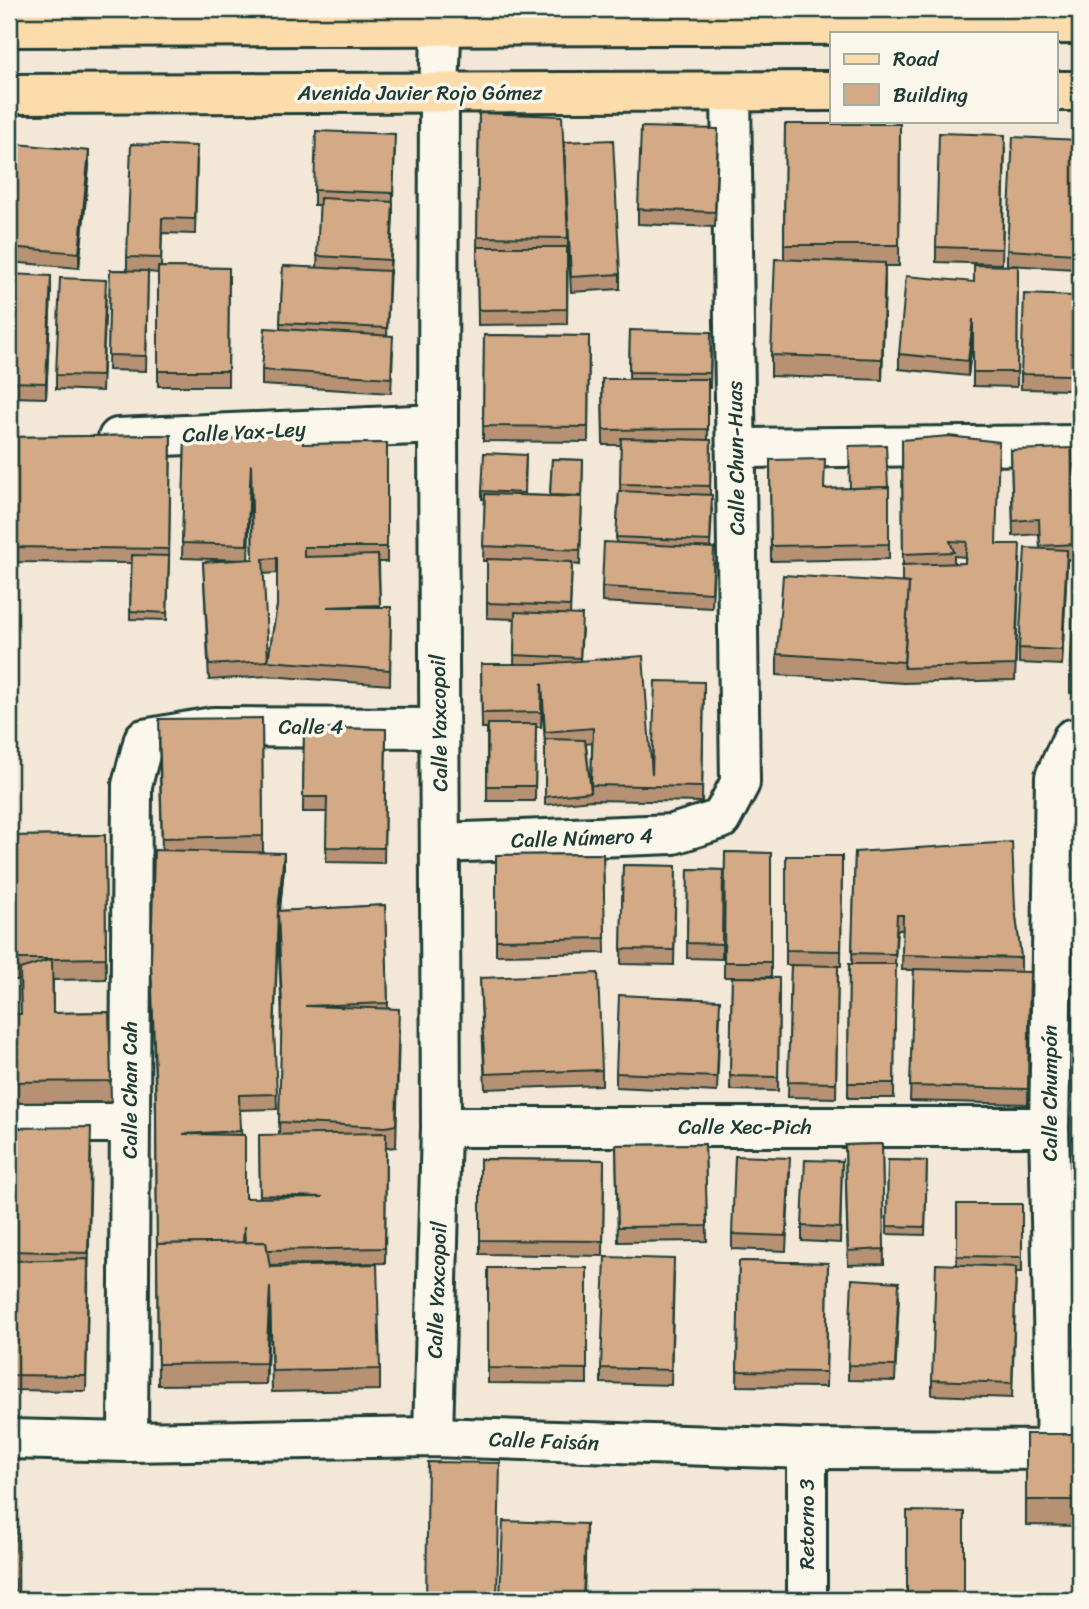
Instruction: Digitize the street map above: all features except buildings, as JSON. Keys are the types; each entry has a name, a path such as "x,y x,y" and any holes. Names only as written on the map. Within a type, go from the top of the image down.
{"main road":[{"path":"9,27 442,17 738,17 1080,24"},
{"name":"Avenida Javier Rojo Gómez","path":"9,94 830,91"},
{"path":"1058,91 1080,91"}],"street":[{"name":"Calle Yaxcopoil","path":"433,1437 441,1127 438,424 439,93 442,17"},
{"name":"Calle Chun-Huas","path":"721,819 740,783 732,92"},
{"name":"Calle Yax-Ley","path":"78,440 438,424"},
{"path":"736,448 1080,445"},
{"name":"Calle 4","path":"144,738 213,727 438,728"},
{"name":"Calle Chan Cah","path":"128,1442 132,785 144,738"},
{"name":"Calle Chumpón","path":"1068,1450 1049,1127 1055,777 1076,738"},
{"name":"Calle Número 4","path":"440,843 673,834 721,819"},
{"path":"9,1123 130,1123"},
{"name":"Calle Xec-Pich","path":"441,1127 1049,1127"},
{"name":"Calle Faisán","path":"9,1439 128,1442 433,1437 807,1449 1068,1450"},
{"name":"Retorno 3","path":"807,1449 807,1600"}]}
